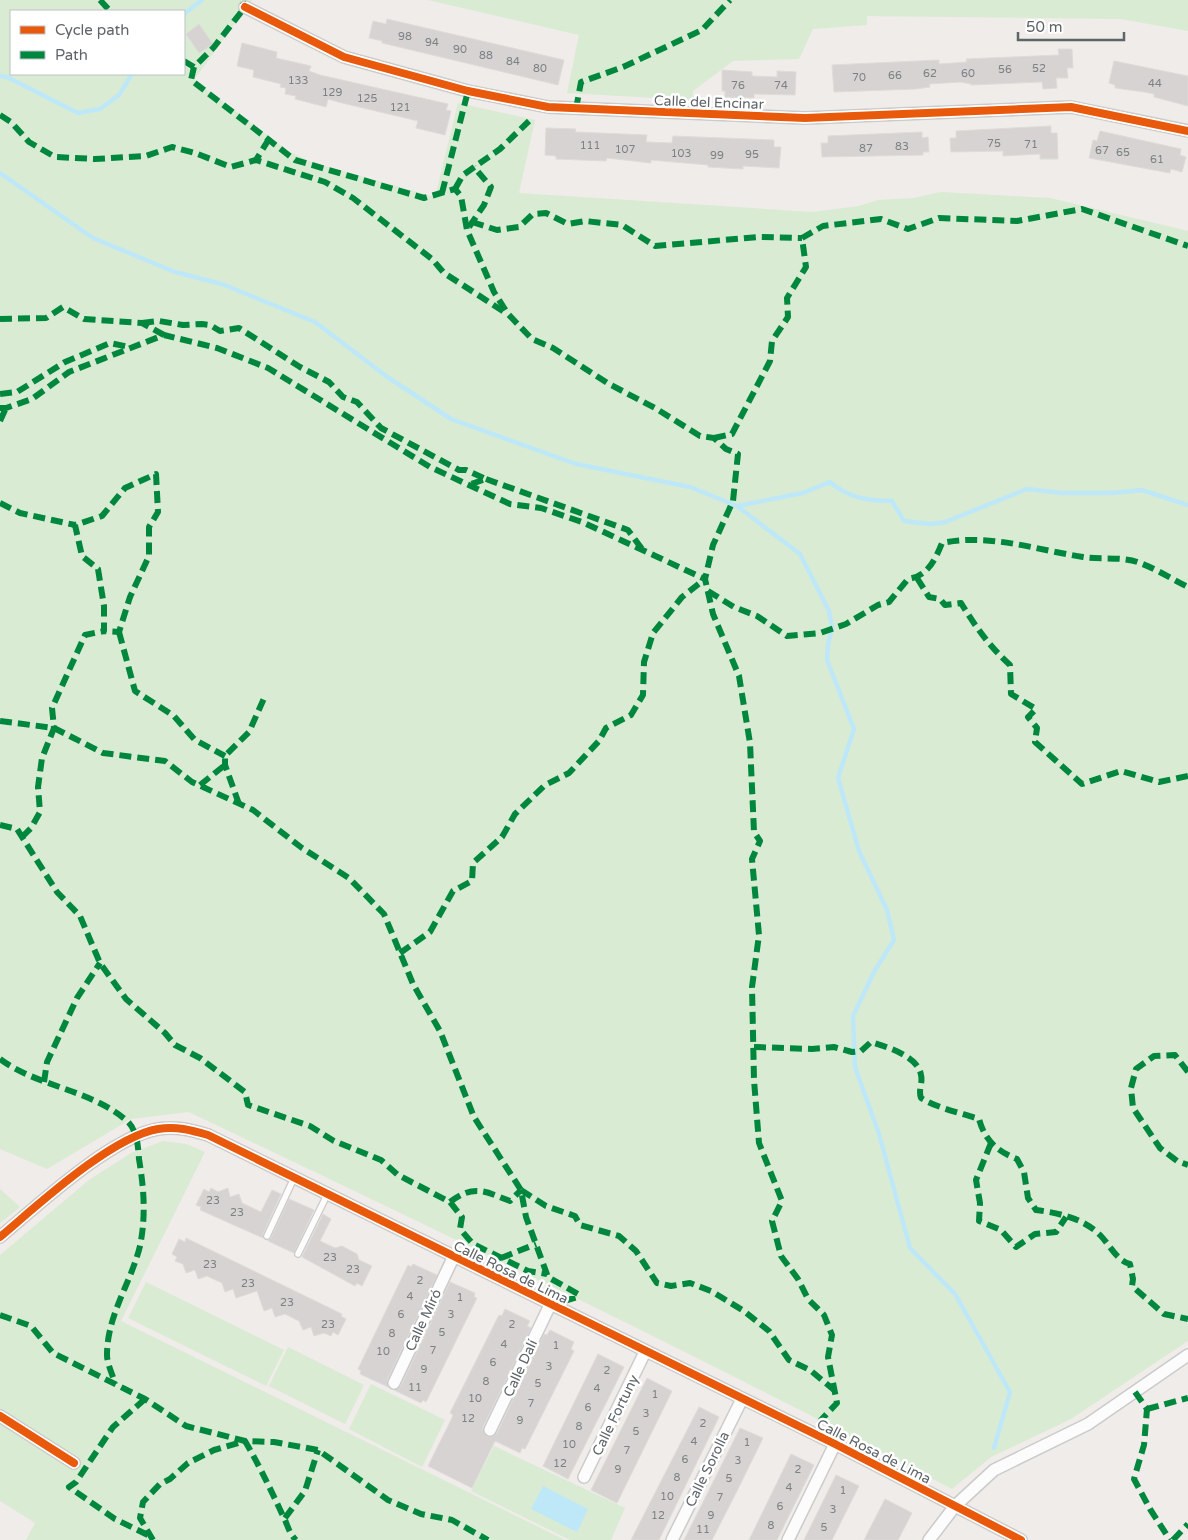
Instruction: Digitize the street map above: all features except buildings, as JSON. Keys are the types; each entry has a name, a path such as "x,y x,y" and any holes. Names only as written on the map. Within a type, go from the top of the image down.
{"street":[{"name":"Calle del Encinar","path":"244,7 344,57 468,92 548,107 806,118 1071,107 1188,131"},
{"name":"Calle Rosa de Lima","path":"0,1236 94,1160 136,1136 158,1129 184,1128 208,1135 453,1258 835,1444 1021,1540"},
{"name":"Calle Miró","path":"394,1383 453,1258"},
{"name":"Calle Dalí","path":"490,1430 550,1305"},
{"name":"Calle Fortuny","path":"584,1477 645,1352"},
{"path":"930,1540 955,1506 994,1470 1088,1424 1188,1355"},
{"name":"Calle Sorolla","path":"672,1540 742,1399"},
{"path":"0,1416 74,1463"},
{"path":"788,1540 835,1444"}],"lane":[{"path":"267,1236 294,1178"},
{"path":"298,1254 327,1195"}],"green space":[{"path":"0,0 252,0 194,80 288,151 311,162 435,197 458,103 535,120 519,193 813,212 859,206 878,200 913,198 941,192 1050,198 1188,231 1188,1341 1071,1419 991,1457 952,1489 668,1343 189,1112 131,1119 47,1169 0,1149"},
{"path":"428,0 1188,0 1188,31 1121,19 867,16 867,25 813,29 799,59 733,61 693,91 692,100 567,93 579,35"},
{"path":"163,1141 186,1144 205,1152 121,1321 565,1540 26,1540 35,1523 0,1501 0,1255 89,1180 131,1153"},
{"path":"0,1189 20,1207 0,1223"},
{"path":"146,1282 284,1350 266,1386 128,1318"},
{"path":"288,1347 364,1385 345,1424 269,1386"},
{"path":"371,1384 445,1420 422,1467 349,1429"},
{"path":"494,1446 625,1508 611,1540 570,1540 471,1491"}],"water":[{"path":"543,1486 588,1509 577,1532 531,1509"}],"waterway":[{"path":"185,13 202,0"},
{"path":"0,76 7,77 78,113 100,109 119,95 131,75"},
{"path":"0,173 93,238 175,272 222,284 315,322 386,376 451,419 576,464 690,487 737,506 800,554 829,611 832,628 827,660 854,729 838,778 859,851 887,910 894,940 875,970 853,1016 855,1067 879,1134 910,1248 955,1294 1010,1392 994,1448"},
{"path":"737,506 803,493 830,482 844,492 859,498 892,501 904,521 930,524 945,522 1027,489 1062,493 1112,493 1142,490 1188,505"}],"marked path":[{"path":"100,0 109,10"},
{"path":"576,109 581,82 623,67 702,30 730,0"},
{"path":"185,62 194,67 214,47 245,7 243,2"},
{"path":"194,67 191,80 295,160 424,198 455,189 461,196 467,230 494,292 508,314 532,339 553,348 609,384 655,408 700,436 714,438 726,449 738,454 733,501 713,545 705,579 713,614 739,676 750,743 754,832 760,841 752,859 759,935 752,987 754,1080 759,1143 782,1201 772,1221 781,1256 798,1279 808,1299 824,1315 832,1335 828,1357 837,1403 821,1420 814,1434"},
{"path":"442,193 468,91"},
{"path":"0,115 11,122 29,142 55,157 95,159 146,156 172,147 195,153 231,167 256,160"},
{"path":"455,189 463,175 500,149 529,121"},
{"path":"269,139 256,160 325,182 353,198 432,259 444,273 506,313"},
{"path":"469,227 484,205 491,187 474,167"},
{"path":"714,438 732,434 770,361 772,341 788,317 787,298 806,267 802,238 823,226 881,219 908,229 939,218 1017,221 1082,209 1188,246"},
{"path":"472,222 497,230 519,227 533,214 546,213 568,224 585,221 622,225 655,246 759,237 802,238"},
{"path":"0,319 46,318 63,307 84,319 142,323 164,335"},
{"path":"142,323 159,321 183,325 202,324 210,325 220,331 239,328 300,367 329,382 343,397 357,402 381,428 459,470 466,470 486,479 468,485"},
{"path":"0,408 6,408 32,399 69,372 164,335 217,348 268,368 430,467 510,504 541,508 582,522 705,579"},
{"path":"0,394 17,392 65,362 110,343 129,347"},
{"path":"0,421 6,408"},
{"path":"22,837 31,828 40,812 38,787 42,758 54,728 52,708 85,635 104,631 104,606 98,569 82,556 75,525 102,516 125,488 156,474 158,512 149,527 149,556 130,597 119,632 104,631"},
{"path":"486,479 628,530 642,549"},
{"path":"0,503 20,513 75,525"},
{"path":"708,591 734,607 757,616 787,636 820,633 846,624 878,605 889,602 908,579 926,571 937,555 942,543 960,540 995,541 1083,557 1133,561 1152,568 1188,587"},
{"path":"917,578 929,597 940,599 945,605 961,603 983,636 1010,665 1011,694 1036,709 1028,717 1037,728 1035,742 1082,784 1121,771 1159,782 1188,776"},
{"path":"400,953 430,932 453,891 472,881 473,863 502,837 515,814 545,785 569,773 599,741 606,728 631,715 643,695 644,662 653,633 682,597 705,579"},
{"path":"119,632 135,691 174,716 195,740 225,756"},
{"path":"239,804 225,765 225,756 249,732 265,696"},
{"path":"0,721 54,728 103,753 165,761 192,782 253,810 302,848 349,878 384,914 413,984 440,1031 474,1117 521,1190 526,1217 548,1277 578,1294 578,1297 551,1305"},
{"path":"200,785 225,765"},
{"path":"0,825 17,829 57,892 80,916 100,963 126,999 165,1033 175,1045 200,1058 245,1092 248,1105 310,1126 334,1141 381,1160 398,1175 450,1202 462,1217 460,1229 473,1244 528,1271 547,1274"},
{"path":"44,1082 47,1062 77,998 100,963"},
{"path":"754,1047 812,1049 834,1047 852,1052 861,1051 871,1042 901,1053 919,1068 921,1075 921,1098 927,1102 979,1119 988,1139 998,1149 1017,1159 1024,1172 1028,1198 1036,1210 1070,1217 1093,1229 1104,1239 1117,1256 1130,1264 1133,1279 1132,1286 1164,1314 1188,1319"},
{"path":"1188,1072 1175,1055 1154,1056 1136,1069 1131,1088 1133,1108 1160,1148 1177,1161 1188,1165"},
{"path":"0,1059 31,1076 96,1101 126,1120 135,1133 144,1202 143,1224 136,1260 115,1313 108,1340 107,1358 115,1384"},
{"path":"991,1143 976,1180 980,1203 979,1221 1001,1230 1016,1247 1035,1234 1056,1232 1066,1217"},
{"path":"521,1190 546,1206 575,1216 580,1225 619,1236 636,1251 657,1283 671,1286 690,1283 711,1291 744,1311 769,1331 789,1360 810,1370 834,1390"},
{"path":"450,1202 458,1196 473,1191 486,1192 510,1201 521,1190"},
{"path":"501,1258 536,1244"},
{"path":"0,1315 31,1326 53,1353 145,1399 186,1426 245,1441 274,1442 318,1450 388,1500 421,1514 452,1520 488,1540"},
{"path":"1135,1392 1147,1409 1144,1445 1134,1479 1170,1540"},
{"path":"1147,1409 1188,1398"},
{"path":"145,1399 113,1427 76,1482 69,1487 115,1519 150,1536"},
{"path":"153,1540 140,1518 143,1502 160,1484 170,1479 188,1463 214,1450 245,1441 296,1540"},
{"path":"285,1518 305,1491 318,1450"},
{"path":"1173,1540 1188,1524"}],"cycle path":[{"path":"245,7 344,57 468,91 548,107 805,118 1071,107 1188,131"},
{"path":"0,1237 54,1191 97,1158 139,1135 158,1129 171,1128 208,1135 835,1444 1021,1540"},
{"path":"0,1416 74,1463"}]}
